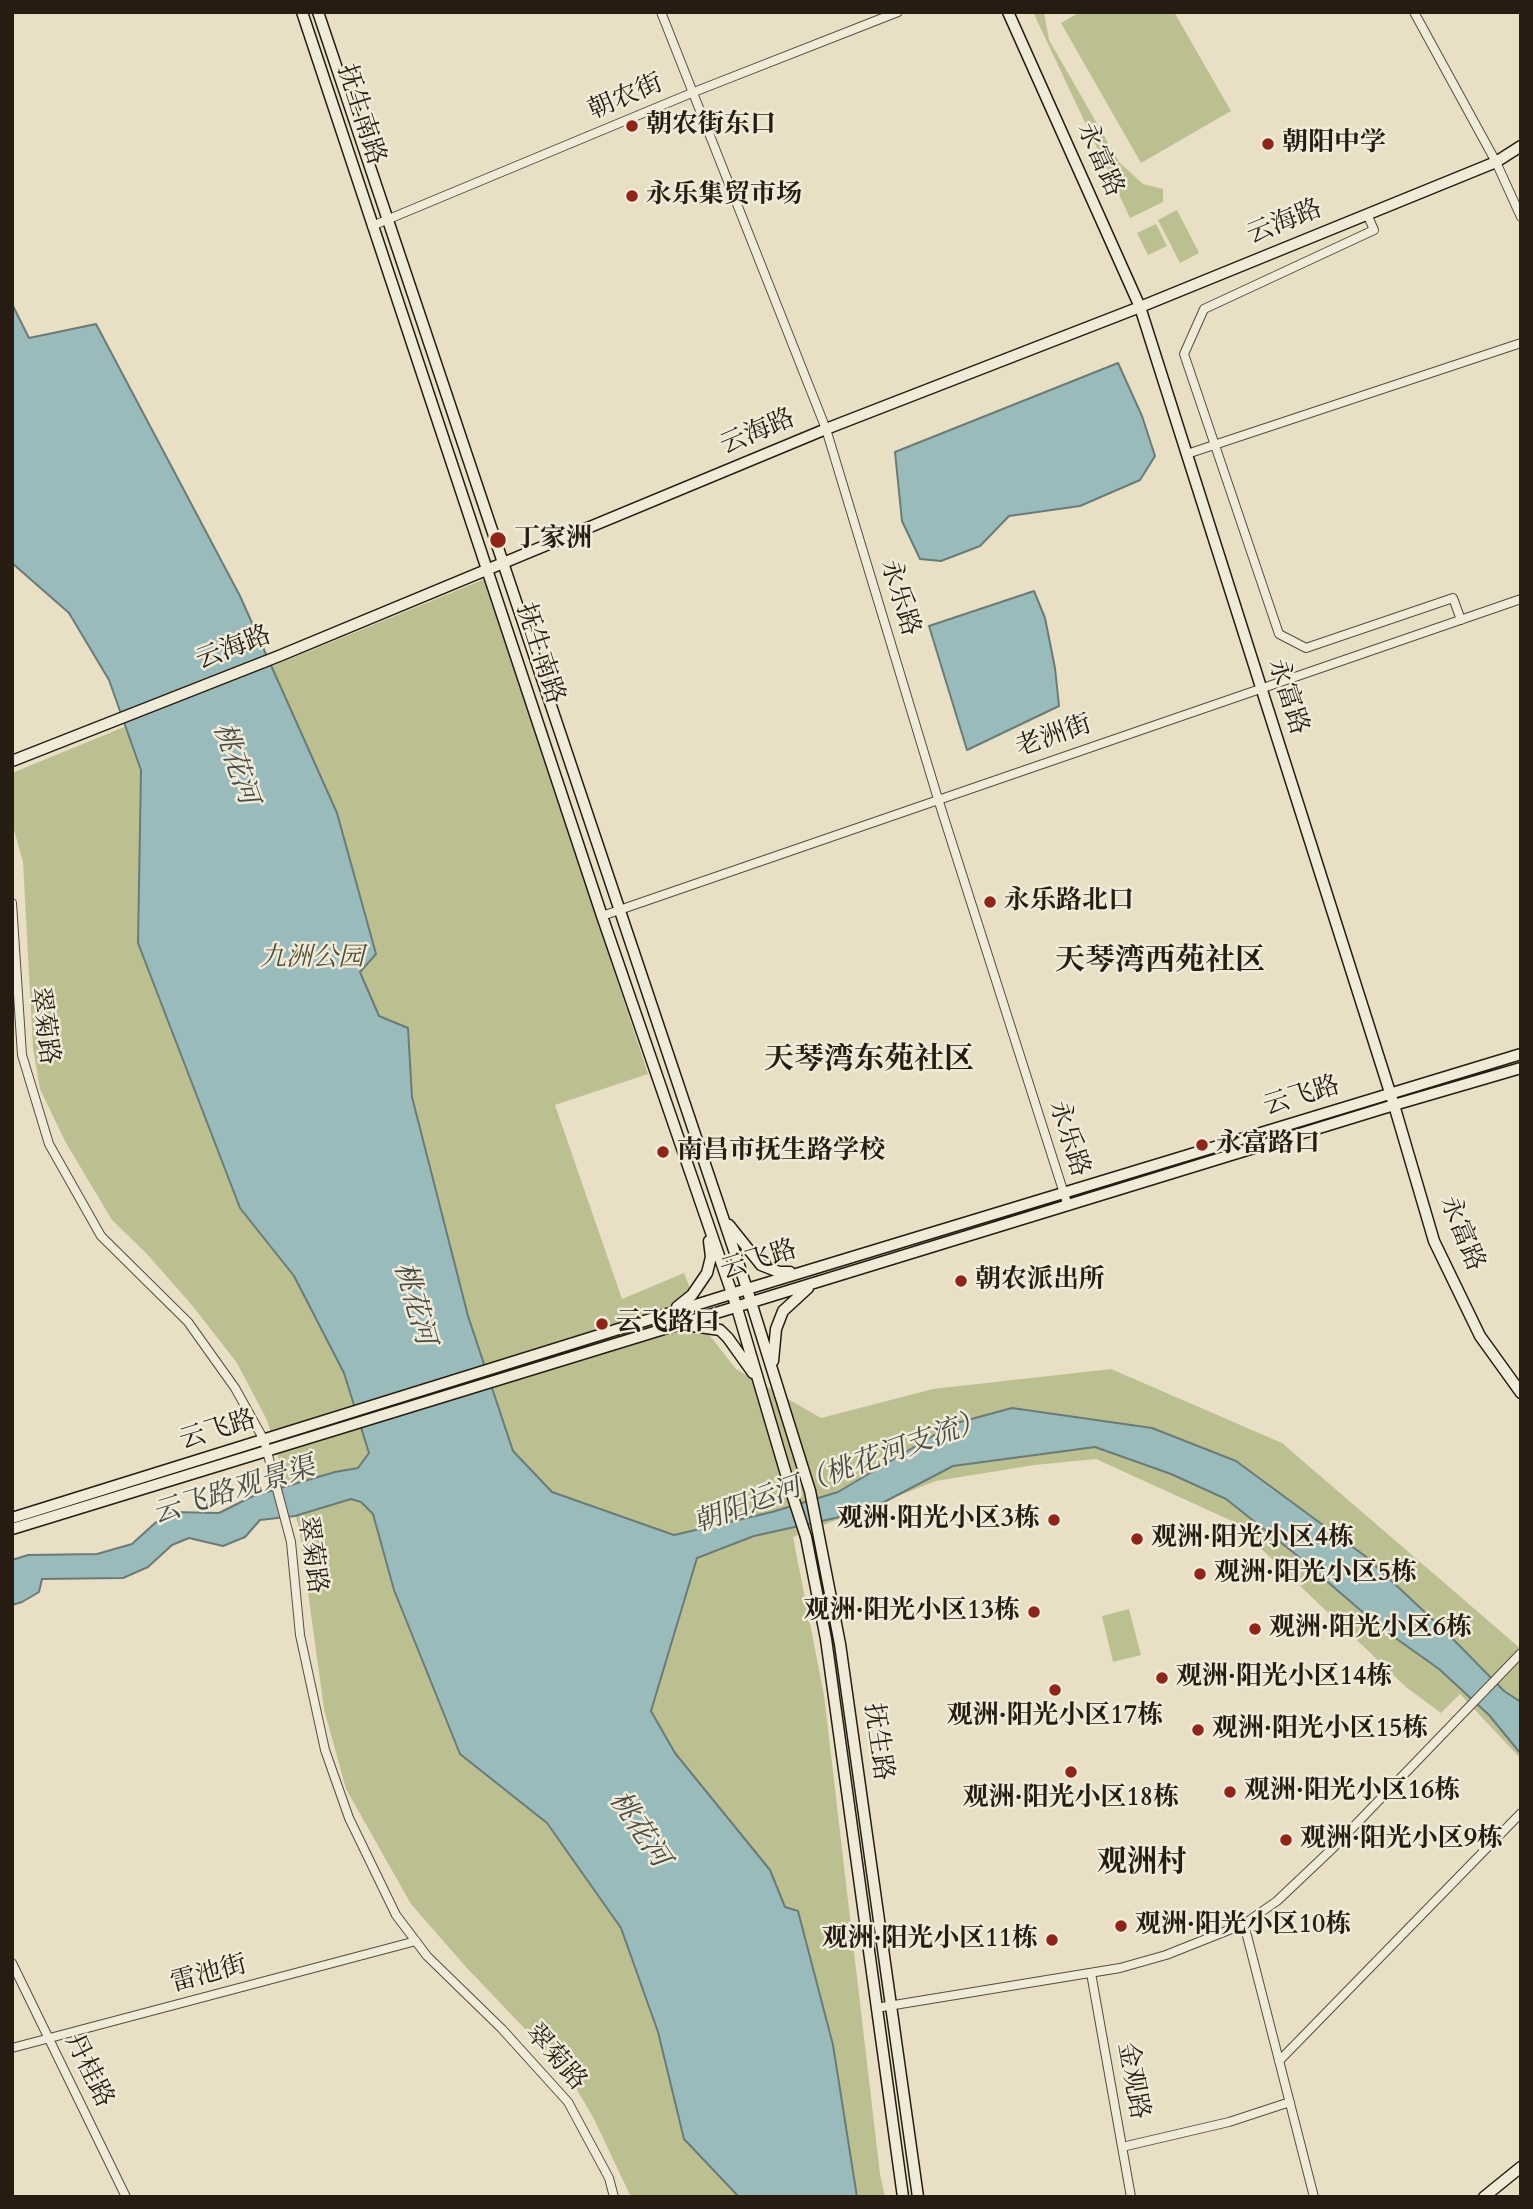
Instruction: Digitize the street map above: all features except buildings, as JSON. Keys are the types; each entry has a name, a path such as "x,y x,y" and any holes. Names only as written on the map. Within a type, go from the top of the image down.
{"main road":[{"name":"抚生南路","path":"302,12 602,916 737,1308"},
{"name":"抚生南路","path":"318,12 751,1302"},
{"name":"永富路","path":"1008,12 1140,307 1392,1099 1434,1241 1480,1336 1521,1393"},
{"name":"云海路","path":"12,761 279,656 826,429 1140,307 1496,162 1521,146"},
{"name":"云飞路","path":"12,1518 266,1446 349,1427 737,1308 1068,1206 1521,1054"},
{"name":"云飞路","path":"12,1529 266,1446 343,1415 800,1272 1063,1192 1392,1099 1521,1068"},
{"path":"721,1214 761,1265 779,1272 800,1272"},
{"path":"670,1312 692,1295 707,1273 711,1257 706,1217"},
{"path":"774,1374 773,1347 783,1311 813,1284"},
{"name":"抚生路","path":"751,1302 810,1490 820,1536 840,1644 918,2197"},
{"name":"抚生路","path":"737,1308 806,1537 826,1639 903,2197"},
{"path":"680,1325 720,1330 758,1380"},
{"path":"1484,2197 1521,2167"}],"street":[{"name":"永乐路","path":"661,12 826,429 938,800 1068,1206"},
{"name":"朝农街","path":"372,226 694,92 898,12"},
{"path":"1414,12 1496,162 1521,217"},
{"path":"1367,214 1374,230 1204,309 1185,355 1279,634 1306,648 1453,598 1461,620"},
{"path":"1187,454 1521,343"},
{"name":"老洲街","path":"602,916 1521,599"},
{"name":"翠菊路","path":"12,903 22,1055 49,1144 101,1236 188,1322 235,1388 266,1446 291,1542 300,1635 325,1750 349,1818 396,1915 427,1956 502,2029 568,2102 609,2178 614,2197"},
{"path":"876,2008 1091,1973 1166,1955 1244,1924 1278,1901 1521,1653"},
{"path":"1279,2061 1521,1813"},
{"path":"1244,1924 1314,2197"},
{"name":"雷池街","path":"12,2048 416,1941"},
{"name":"丹桂路","path":"12,1963 126,2197"},
{"name":"金观路","path":"1091,1973 1131,2197"},
{"path":"1122,2147 1229,2122 1290,2102"}],"green space":[{"path":"1033,12 1044,12 1049,40 1119,162 1143,184 1163,189 1163,202 1130,218"},
{"path":"1080,12 1174,12 1231,111 1141,163 1061,23"},
{"path":"1177,210 1199,253 1180,263 1158,220"},
{"path":"1156,224 1167,246 1148,255 1137,233"},
{"name":"九洲公园","path":"485,579 648,1074 555,1105 622,1299 684,1273 707,1332 736,1369 821,1418 933,1389 1111,1369 1282,1443 1521,1649 1521,1759 1460,1694 1441,1713 1406,1687 1232,1521 1096,1459 1034,1465 936,1481 793,1537 824,1695 880,2174 885,2197 631,2197 593,2117 567,2073 466,1967 411,1904 346,1789 324,1709 299,1527 267,1420 237,1363 191,1304 146,1253 112,1220 66,1143 40,1089 33,1048 23,862 12,823 12,773"},
{"path":"1129,1609 1141,1655 1113,1662 1102,1616"}],"water":[{"name":"桃花河","path":"12,304 29,338 96,324 240,596 337,813 376,954 360,972 379,1016 408,1028 412,1097 468,1316 513,1451 552,1492 674,1535 772,1512 838,1492 953,1424 1012,1408 1152,1428 1236,1461 1365,1556 1504,1691 1521,1702 1521,1754 1489,1715 1439,1669 1380,1627 1226,1499 1171,1474 1095,1447 953,1466 867,1511 754,1536 697,1558 651,1711 675,1753 770,1870 785,1907 798,1911 833,2045 857,2197 739,2197 684,2139 658,2032 621,1928 547,1823 460,1754 394,1590 373,1514 361,1502 351,1499 295,1516 260,1520 245,1537 223,1546 189,1538 172,1545 148,1567 123,1578 42,1579 39,1592 12,1605 12,1560 28,1555 97,1554 132,1544 172,1512 219,1513 253,1496 358,1468 369,1453 344,1373 294,1276 240,1208 138,943 141,770 109,680 69,613 12,563"},
{"path":"1118,363 1142,416 1155,456 1140,480 1080,506 1009,516 980,546 941,561 920,559 902,521 895,452"},
{"path":"1034,591 1045,618 1059,706 967,750 929,626"}],"place":[{"name":"朝农街东口","path":"632,126"},
{"name":"朝阳中学","path":"1268,144"},
{"name":"永乐集贸市场","path":"632,196"},
{"name":"丁家洲","path":"498,540"},
{"name":"永乐路北口","path":"990,902"},
{"name":"永富路口","path":"1202,1145"},
{"name":"南昌市抚生路学校","path":"663,1152"},
{"name":"朝农派出所","path":"961,1281"},
{"name":"云飞路口","path":"602,1324"},
{"name":"观洲·阳光小区3栋","path":"1054,1520"},
{"name":"观洲·阳光小区4栋","path":"1137,1539"},
{"name":"观洲·阳光小区5栋","path":"1200,1574"},
{"name":"观洲·阳光小区13栋","path":"1034,1612"},
{"name":"观洲·阳光小区6栋","path":"1255,1629"},
{"name":"观洲·阳光小区14栋","path":"1162,1678"},
{"name":"观洲·阳光小区17栋","path":"1055,1690"},
{"name":"观洲·阳光小区15栋","path":"1198,1730"},
{"name":"观洲·阳光小区18栋","path":"1071,1772"},
{"name":"观洲·阳光小区16栋","path":"1230,1792"},
{"name":"观洲·阳光小区9栋","path":"1286,1840"},
{"name":"观洲·阳光小区10栋","path":"1121,1926"},
{"name":"观洲·阳光小区11栋","path":"1052,1940"}],"district":[{"name":"天琴湾西苑社区","path":"1160,962"},
{"name":"天琴湾东苑社区","path":"869,1061"},
{"name":"观洲村","path":"1142,1864"}],"water label":[{"name":"朝阳运河（桃花河支流）","path":"840,1473"},
{"name":"云飞路观景渠","path":"234,1492"}]}
